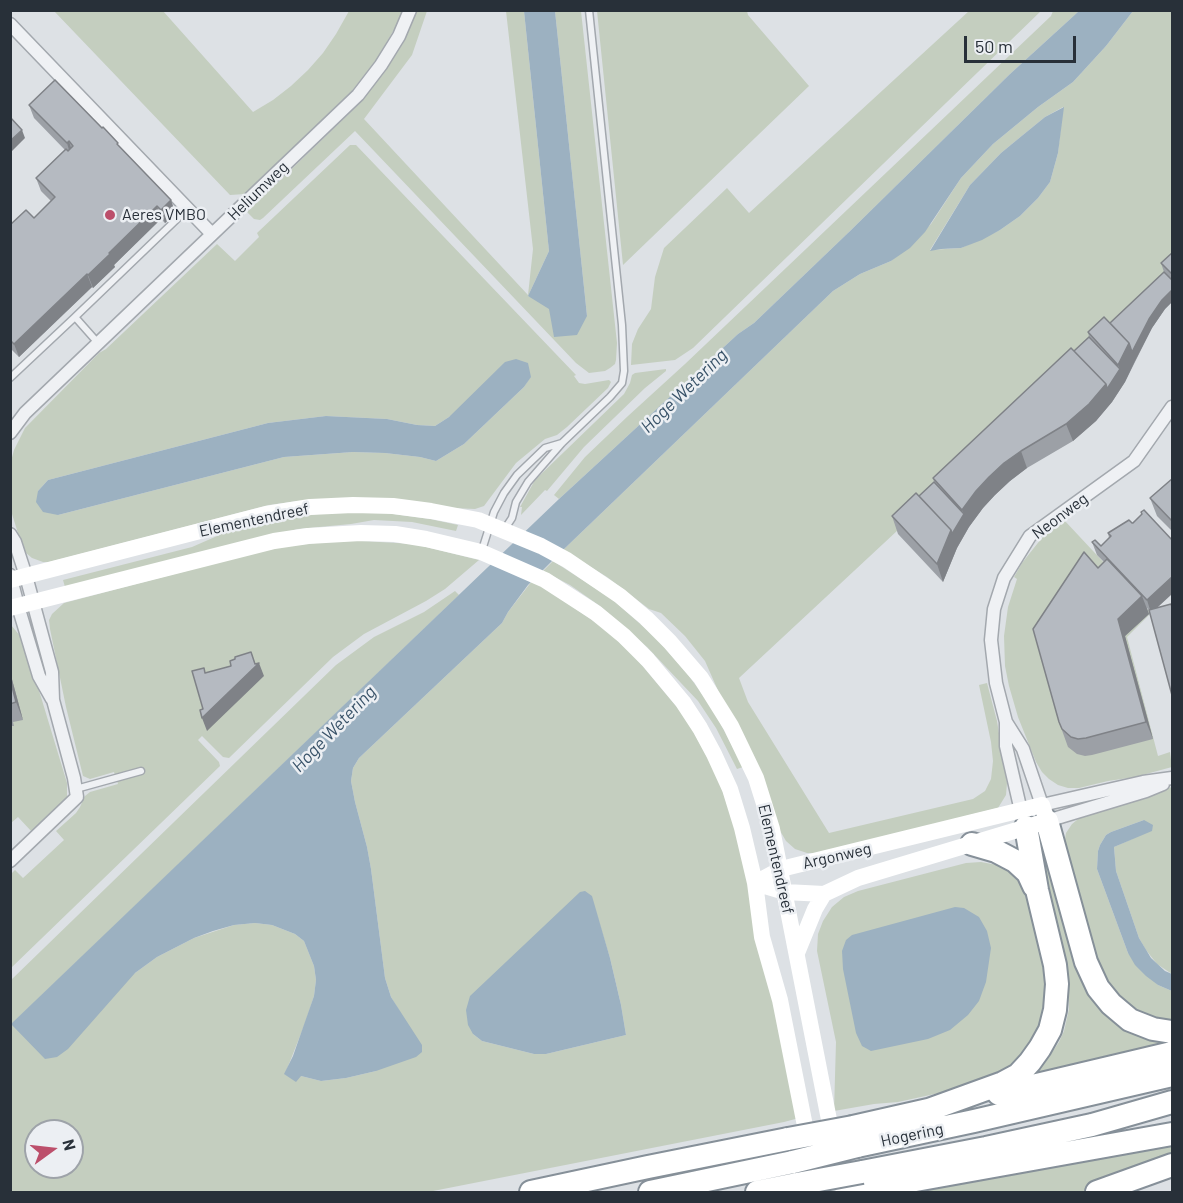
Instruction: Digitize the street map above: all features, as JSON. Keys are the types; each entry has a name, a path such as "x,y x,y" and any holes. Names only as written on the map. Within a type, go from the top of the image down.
{"highway":[{"path":"1034,816 1036,890"},
{"path":"1034,816 1086,962 1098,988 1111,1004 1130,1020 1153,1029 1173,1032"},
{"path":"531,1192 788,1139 855,1136 1003,1083 1018,1075 1040,1048 1050,1030 1055,1010 1057,984 1055,965 1036,890 1028,873 1015,861 996,851 972,844"},
{"path":"923,1112 1173,1053"},
{"name":"Hogering","path":"650,1192 792,1162 855,1136 974,1121 1173,1075"},
{"path":"855,1187 986,1148 1092,1125 1173,1102"},
{"path":"1092,1125 1173,1115"},
{"path":"757,1192 797,1184 855,1187 1173,1134"},
{"path":"1096,1192 1173,1165"}],"main road":[{"name":"Elementendreef","path":"15,578 238,520 310,507 393,506 478,520 541,546 567,560 620,596 670,642 701,678 731,726 756,778 772,829 797,953 855,1187"},
{"name":"Elementendreef","path":"21,605 274,541 308,536 361,533 395,534 481,552 545,580 596,613 648,660 683,702 714,754 729,789 742,828 755,883 762,937 780,1000 818,1192"},
{"name":"Argonweg","path":"755,883 780,869 1034,816"},
{"name":"Argonweg","path":"755,883 785,892 824,894 858,878 972,844 1034,816"},
{"path":"797,953 815,909 824,894"}],"street":[{"name":"Heliumweg","path":"10,433 25,413 358,95 399,36 410,10"},
{"path":"10,24 212,234"},
{"name":"Neonweg","path":"1034,816 1006,746 1006,722 996,683 991,640 994,609 1004,578 1030,536 1134,461 1173,407"},
{"path":"10,534 15,542 15,578 39,676 53,700 77,797 10,861"},
{"name":"Neonweg","path":"1006,722 1023,750 1034,816"},
{"name":"Argonweg","path":"1034,816 1146,791 1173,780"}],"lane":[{"path":"481,552 497,528 512,518 516,502 528,482 562,443 622,383 624,371 622,326 589,10"},
{"path":"10,378 178,218"},
{"path":"75,317 98,343"},
{"path":"497,528 494,512 517,475 545,448 562,443"},
{"path":"75,789 141,771"}],"green space":[{"path":"54,11 163,11 253,112 273,100 308,70 323,53 349,11 403,11 377,59 352,91 245,194 230,195"},
{"path":"417,11 427,11 412,55 364,119 528,295 533,249 506,11 524,11 549,251 528,296 587,316 555,11 581,11 617,343 615,364 605,371 589,373 576,363 355,131 263,218 254,219 247,212 358,105 384,73 402,45"},
{"path":"597,11 747,11 809,86 623,265"},
{"path":"969,11 1041,11 693,348 675,360 631,365 632,344 638,329 651,309 655,277 664,248 727,188 749,213"},
{"path":"1053,11 1079,11 1010,74 754,323 738,334 559,499 554,495 585,457 1051,16"},
{"path":"1133,11 1172,11 1172,275 739,678 748,702 829,833 973,799 985,791 991,779 993,761 979,685 987,683 997,721 1007,783 1006,795 998,808 820,853 807,853 795,849 786,841 779,829 705,661 685,636 661,613 649,609 607,577 563,550 833,291 860,274 891,261 931,224 961,178 993,144 1073,82 1106,46","holes":["1063,107 1058,153 1050,182 1020,216 1000,230 961,248 930,250 970,185 1001,153 1045,117"]},
{"path":"350,145 356,145 576,375 574,376 579,383 609,380 611,382 608,388 567,427 557,435 545,439 516,463 484,506 475,509 298,501 269,505 49,562 32,558 22,546 10,504 10,465 14,450 25,428 99,353 106,349 217,244 235,261 259,237 257,233","holes":["531,376 524,387 464,444 436,461 385,453 353,452 284,457 58,515 38,491 48,480 268,423 326,416 387,419 435,426"]},
{"path":"666,369 584,447 547,491 545,490 521,515 522,507 520,507 535,480 624,394 632,375"},
{"path":"335,512 379,512 458,525 456,531 412,522 374,520 298,529 65,587 63,580 192,547 224,533 257,523"},
{"path":"1060,521 1065,521 1151,613 1127,637 1158,756 1170,752 1172,767 1135,777 1068,788 1049,779 1036,762 1018,717 1009,686 1005,666 1004,636 1008,607 1017,579 1014,577 1041,539"},
{"path":"345,540 414,544 479,560 445,589 364,634 333,657 229,758 223,757 202,736 198,740 219,762 220,766 11,968 11,874 15,870 23,878 64,840 56,831 76,813 85,796 90,792 118,784 114,772 90,779 83,776 50,629 49,620 52,614 64,603 258,552 287,546"},
{"path":"553,561 612,599 655,637 707,701 743,767 737,769 716,728 698,701 647,647 600,606 570,585 543,571"},
{"path":"532,581 605,629 635,657 686,718 717,775 737,833 799,1118 428,1192 11,1192 11,980 336,665 374,637 424,612 455,591 459,595 12,1024 135,973 157,957 194,938 234,925 255,923 272,925 295,934 304,941 314,966 316,980 314,996 285,1074 321,1081 376,1071 400,1012 391,997 385,978 371,869 351,781 353,768 359,758 502,623","holes":["591,896 610,958 626,1035 546,1054 534,1054 482,1041 473,1034"]},
{"path":"11,625 21,637 67,783 67,797 64,802 32,832 18,817 11,823"},
{"path":"1172,787 1172,974 1157,964 1139,938 1116,871 1114,847 1132,839 1144,820 1106,835 1098,851 1097,869 1128,953 1158,985 1172,991 1172,1027 1141,1017 1115,996 1096,966 1064,844 1066,833 1072,824 1083,815"},
{"path":"981,862 997,865 1010,872 1027,889 1048,976 1047,1021 1014,1067 953,1090 898,1102 834,1111 836,1042 817,951 818,934 823,921 832,907 844,897 858,891 966,863"},
{"path":"1050,863 1077,968 1172,1042 1030,1077 1049,1057 1059,1042 1069,1009 1068,979 1038,865"},
{"path":"1172,1141 1172,1158 1081,1192 895,1192"}],"water":[{"path":"524,11 555,11 587,316 577,335 554,337 549,309 528,296 549,251"},
{"name":"Hoge Wetering","path":"1079,11 1133,11 1106,46 1073,82 993,144 961,178 925,232 910,248 891,261 860,274 833,291 563,550 528,585 502,623 359,758 353,768 351,781 371,869 385,978 391,997 422,1045 422,1052 416,1057 376,1071 346,1078 321,1081 301,1076 296,1082 284,1074 293,1056 314,996 316,980 314,966 304,941 295,934 272,925 255,923 234,925 213,931 157,957 135,973 68,1049 57,1057 45,1059 11,1024 559,499 738,334 754,323 1010,74"},
{"path":"1064,107 1058,153 1050,182 1038,198 1020,216 982,240 961,248 930,251 970,185 1001,153 1045,117"},
{"path":"516,359 528,363 531,377 524,387 464,444 436,461 385,453 353,452 284,457 58,515 43,512 36,502 38,491 48,480 268,423 326,416 387,419 435,426 449,417 505,362"},
{"path":"1144,820 1153,825 1152,831 1114,847 1116,871 1139,938 1151,958 1165,971 1172,974 1172,991 1158,985 1135,965 1128,953 1097,869 1098,851 1106,835"},
{"path":"585,891 592,896 610,958 626,1035 546,1054 534,1054 482,1041 473,1034 468,1025 466,1010 470,996 580,892"},
{"path":"955,907 964,908 979,917 987,931 991,948 986,982 979,1001 968,1015 950,1030 928,1039 871,1051 862,1046 856,1033 843,969 842,951 846,940 852,935"}],"building":[{"path":"55,80 103,127 171,200 161,210 157,206 110,254 14,344 10,340 10,225 26,210 34,218 55,197 36,178 66,149 68,151 73,146 69,141 67,143 29,105"},
{"path":"10,117 22,130 10,141"},
{"path":"1173,252 1173,275 1161,263"},
{"path":"1164,272 1173,281 1173,289 1149,319 1132,352 1129,343 1110,323"},
{"path":"1104,317 1129,343 1118,365 1088,332"},
{"path":"1089,337 1120,369 1107,389 1106,384 1074,351"},
{"path":"1071,348 1106,384 1089,404 1066,424 1004,463 976,491 962,510 933,478"},
{"path":"1173,478 1173,522 1150,498"},
{"path":"934,482 964,514 952,534 951,530 919,496"},
{"path":"916,493 951,530 937,564 892,516"},
{"path":"1144,510 1173,541 1173,576 1147,600 1092,542 1095,540 1101,546 1111,536 1108,533 1129,520 1133,523"},
{"path":"1084,552 1098,568 1107,559 1142,596 1118,619 1146,722 1078,739 1071,737 1062,729 1059,722 1033,629"},
{"path":"1171,604 1173,610 1173,699 1149,610"},
{"path":"251,652 255,664 259,663 202,718 200,710 203,709 192,671 204,668 205,673 231,666 230,661 235,657"},
{"path":"10,679 16,702 10,704"}],"place":[{"name":"Aeres VMBO","path":"110,215"}]}
